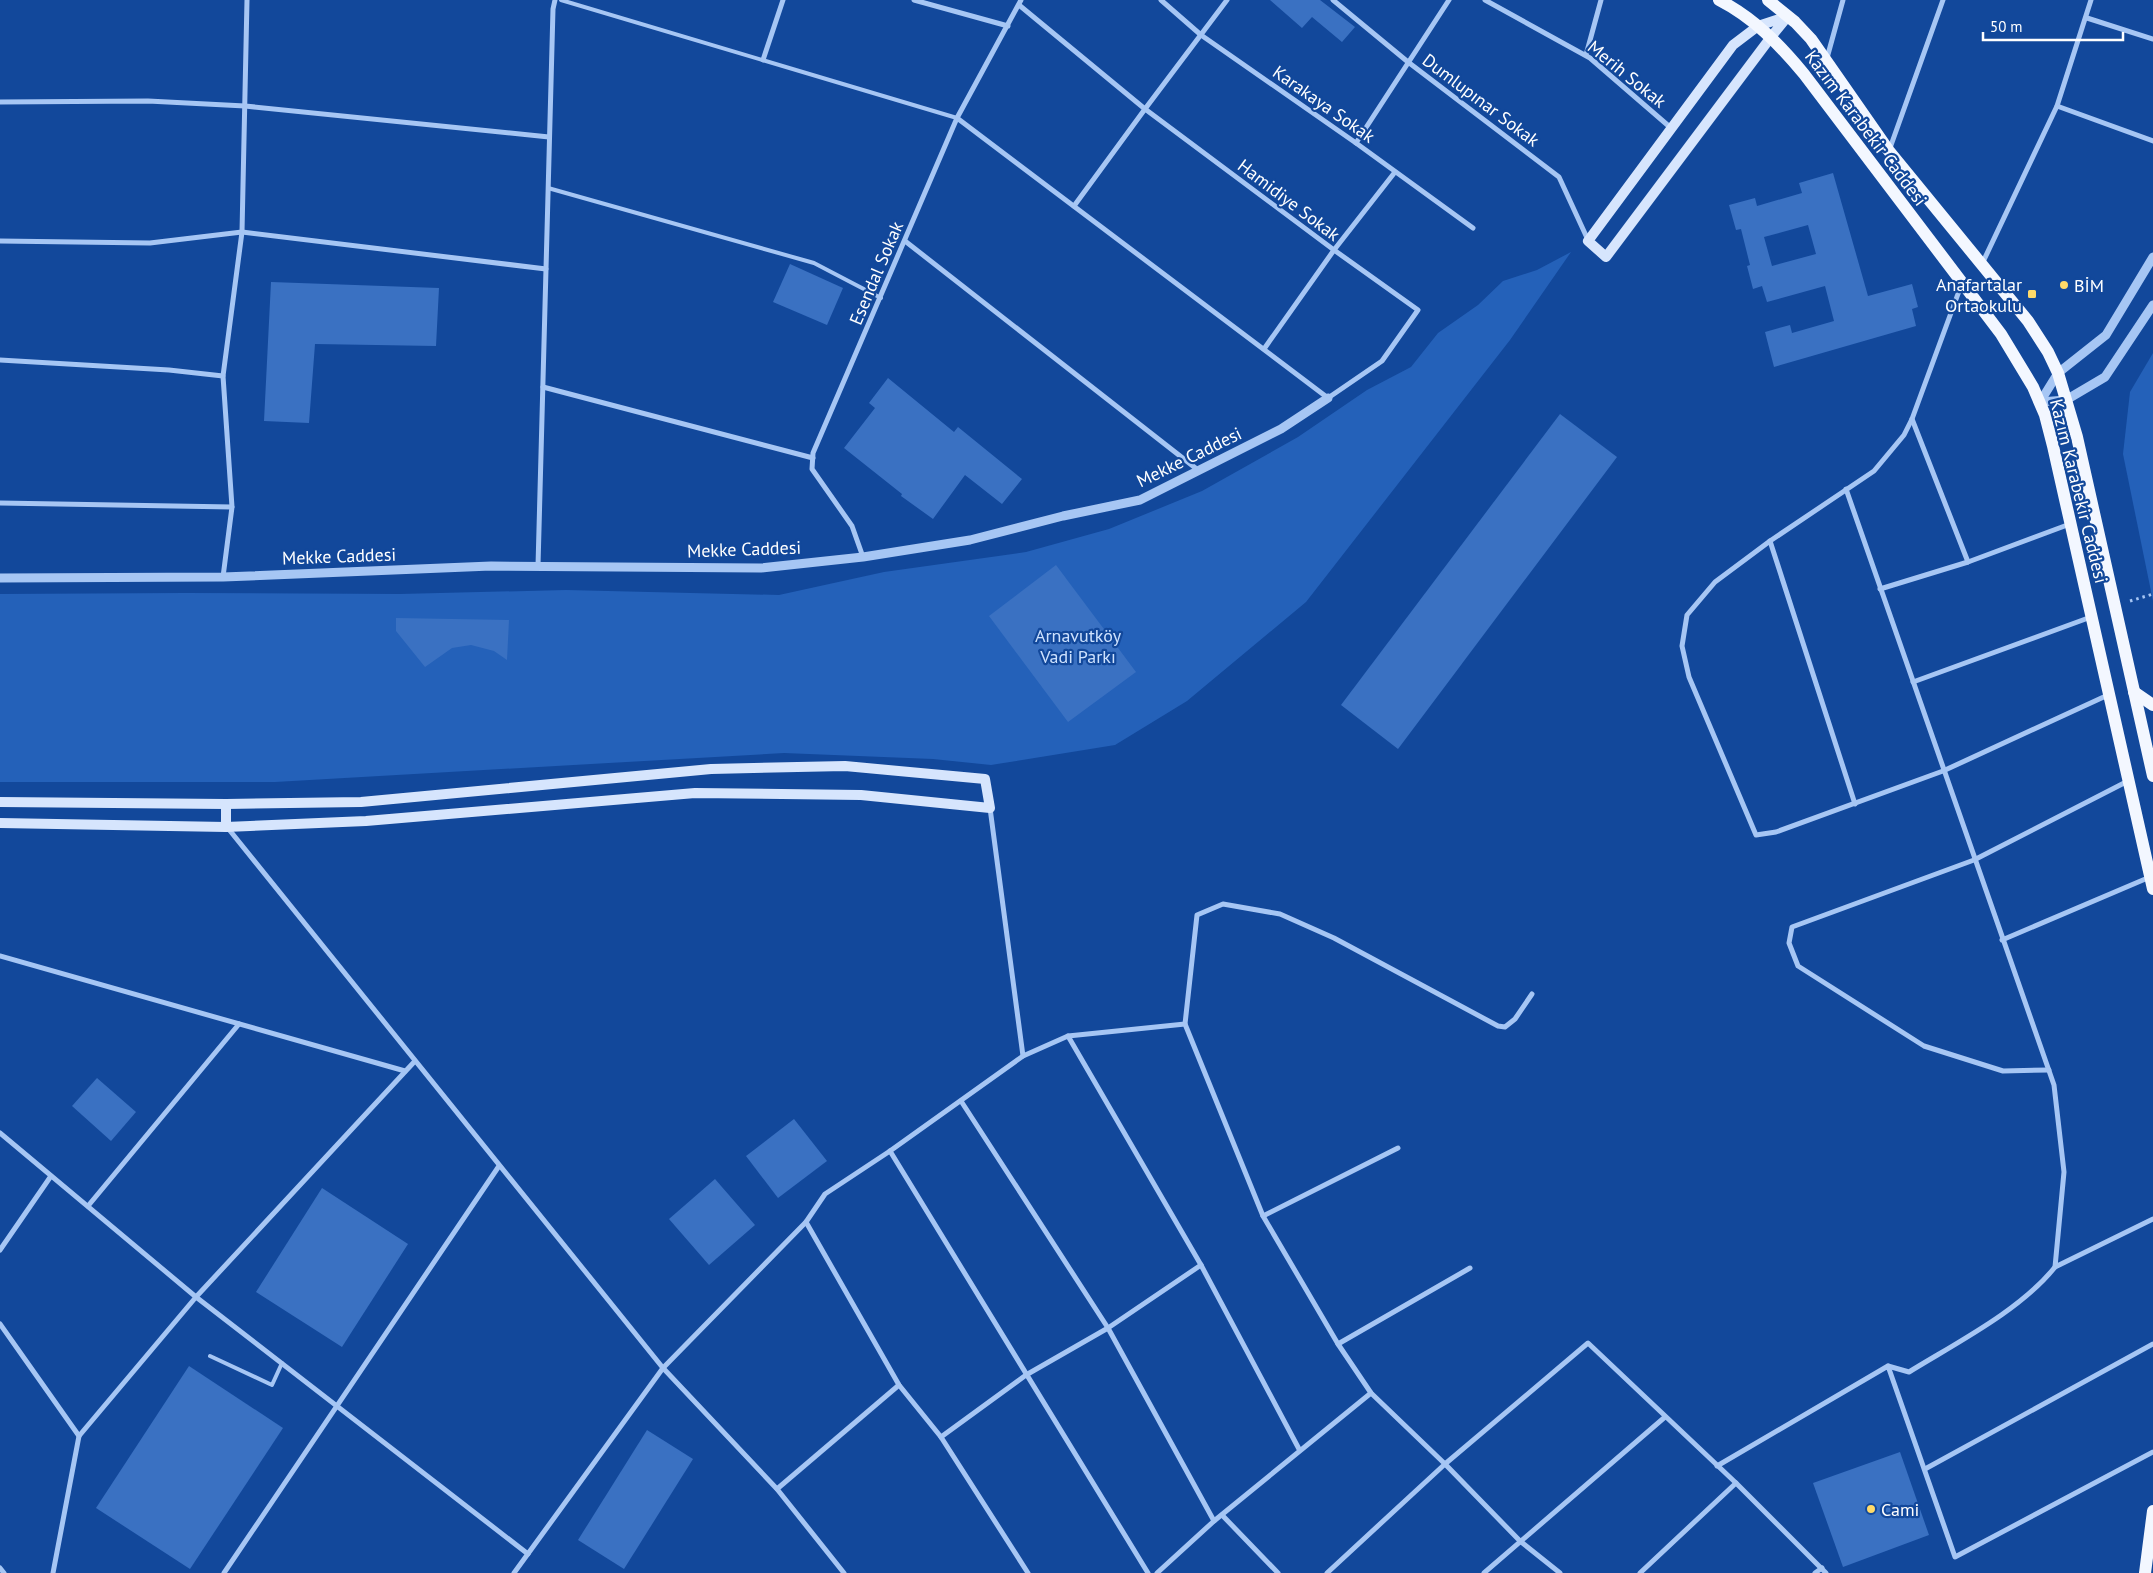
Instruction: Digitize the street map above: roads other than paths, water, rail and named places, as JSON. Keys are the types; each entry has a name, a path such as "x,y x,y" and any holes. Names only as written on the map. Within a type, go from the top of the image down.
{"main road":[{"name":"Kazım Karabekir Caddesi","path":"1719,0 1744,14 1771,37 1804,74 2018,360 2040,402 2053,446 2152,883"},
{"name":"Kazım Karabekir Caddesi","path":"1768,0 1788,16 1811,39 1889,151 2028,321 2048,352 2058,373 2077,437 2153,776"},
{"path":"1788,16 1606,257 1588,241 1733,45 1758,26 1788,16"},
{"path":"2134,692 2153,705"},
{"path":"0,802 226,804 361,802 711,769 845,766 985,778 990,808 861,795 695,794 366,821 226,827 0,823"},
{"path":"226,804 226,827"},
{"path":"2145,1573 2153,1511"}],"street":[{"path":"223,577 232,507 224,376 242,232 247,0"},
{"path":"538,566 549,137 553,9 555,0"},
{"path":"763,60 783,0"},
{"path":"914,0 1008,26"},
{"name":"Karakaya Sokak","path":"1161,0 1201,35 1356,143 1473,228"},
{"path":"1074,206 1227,0"},
{"name":"Dumlupınar Sokak","path":"1333,0 1408,62 1559,177 1588,241"},
{"path":"1356,143 1448,0"},
{"name":"Merih Sokak","path":"1485,0 1586,55 1609,72 1671,129"},
{"path":"1586,55 1602,0"},
{"path":"1826,61 1843,0"},
{"path":"1889,151 1943,0"},
{"path":"1982,264 2057,106 2092,0"},
{"name":"Esendal Sokak","path":"813,458 813,453 957,118 1020,2"},
{"name":"Hamidiye Sokak","path":"1020,2 1145,109 1418,310"},
{"path":"2087,18 2153,39"},
{"path":"0,102 148,101 245,106 549,137"},
{"path":"2057,106 2153,141"},
{"path":"957,118 1328,398"},
{"path":"1264,349 1334,250 1395,172"},
{"path":"0,240 150,243 242,232 546,269"},
{"path":"905,241 1198,470"},
{"path":"2040,402 2058,373 2106,335 2153,257"},
{"path":"1962,283 1904,436 1874,471 1770,541 1715,582 1686,615 1682,646 1689,678 1756,835 1776,832 1943,771 2109,695"},
{"path":"2040,402 2066,400 2105,377 2153,305"},
{"name":"Mekke Caddesi","path":"0,578 223,577 491,566 761,568 863,557 970,540 1063,516 1140,500 1281,429 1382,360 1418,310"},
{"path":"0,360 168,370 224,376"},
{"path":"542,387 813,458 812,469 852,526 863,557"},
{"path":"1912,419 1968,562"},
{"path":"1846,489 2054,1085 2064,1172 2055,1268"},
{"path":"0,503 232,507"},
{"path":"1880,589 1968,562 2071,524"},
{"path":"1770,541 1855,804"},
{"path":"1913,682 2092,617"},
{"path":"2049,1070 2002,1071 1924,1046 1798,966 1790,942 1792,927 1974,860 2129,781"},
{"path":"990,808 1022,1056"},
{"path":"226,827 663,1368 777,1489 844,1573"},
{"path":"2002,940 2152,883"},
{"path":"1532,994 1516,1020 1505,1027 1498,1026 1334,938 1280,914 1223,904 1197,915 1185,1024 1263,1216 1338,1344 1371,1393 1445,1464 1520,1541 1560,1573"},
{"path":"0,956 405,1071"},
{"path":"88,1206 240,1024"},
{"path":"514,1573 663,1368 806,1222 825,1194 962,1102 1022,1056 1068,1036 1185,1024"},
{"path":"1068,1036 1201,1265 1299,1449"},
{"path":"53,1573 79,1436 196,1297 414,1061"},
{"path":"962,1102 1108,1328 1214,1521"},
{"path":"0,1133 196,1297 528,1554"},
{"path":"1263,1216 1398,1148"},
{"path":"890,1151 1148,1573"},
{"path":"224,1573 499,1166"},
{"path":"0,1250 51,1176"},
{"path":"1717,1466 1888,1366 1909,1372 2008,1310 2043,1283 2055,1268 2153,1219"},
{"path":"806,1222 900,1385 941,1437 1028,1573"},
{"path":"941,1437 1026,1375 1108,1328 1201,1265"},
{"path":"1338,1344 1470,1268"},
{"path":"0,1324 79,1436"},
{"path":"1327,1573 1445,1464 1588,1344 1736,1482 1826,1573"},
{"path":"1925,1469 2153,1344"},
{"path":"1888,1366 1955,1557 2153,1452"},
{"path":"777,1489 900,1385"},
{"path":"1157,1573 1214,1521 1299,1449 1371,1393"},
{"path":"1484,1573 1665,1417"},
{"path":"1640,1573 1736,1482"},
{"path":"1222,1515 1278,1573"},
{"path":"0,1568 4,1573"},
{"path":"1816,1573 1822,1568"}],"lane":[{"path":"561,0 957,118"},
{"path":"548,188 814,263 881,298"},
{"path":"210,1356 272,1385 282,1363"}],"place":[{"name":"BİM","path":"2064,285"},
{"name":"Anafartalar Ortaokulu","path":"2032,294"},
{"name":"Cami","path":"1871,1509"}],"park label":[{"name":"Arnavutköy Vadi Parkı","path":"1078,645"}]}
